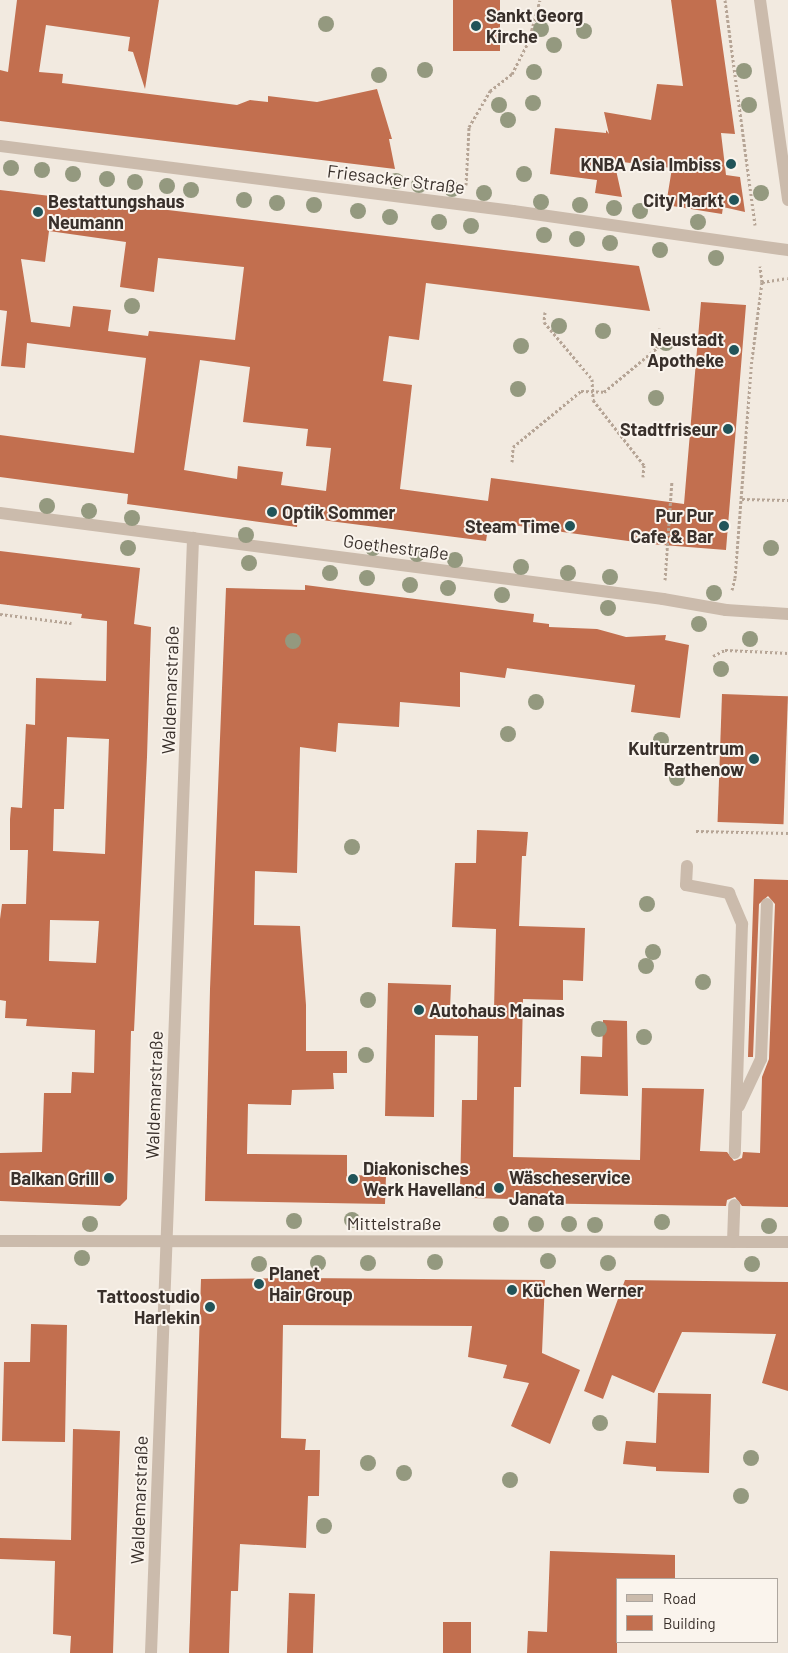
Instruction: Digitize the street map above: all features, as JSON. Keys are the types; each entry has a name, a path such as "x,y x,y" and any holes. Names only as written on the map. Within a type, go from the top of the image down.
{"street":[{"path":"760,0 788,200"},
{"name":"Friesacker Straße","path":"0,146 788,250"},
{"name":"Goethestraße","path":"0,513 664,599 726,610 788,614"},
{"name":"Waldemarstraße","path":"151,1653 193,538"},
{"path":"687,866 686,885 729,894 742,924 735,1154"},
{"path":"736,1113 761,1058 767,904"},
{"path":"733,1242 734,1205"},
{"name":"Mittelstraße","path":"0,1241 166,1239 788,1242"}],"path":[{"path":"465,206 469,127 490,90 512,74 529,40 540,0"},
{"path":"725,0 762,282 752,359 736,578"},
{"path":"762,282 788,278"},
{"path":"545,312 544,322 592,379 593,400 644,465 643,477"},
{"path":"512,462 514,447 581,391 604,392 657,348 659,328"},
{"path":"664,599 672,481"},
{"path":"742,499 788,500"},
{"path":"0,614 71,623"},
{"path":"713,656 724,650 788,653"},
{"path":"696,831 788,833"}],"building":[{"path":"17,0 159,0 145,89 133,52 128,51 130,37 46,25 39,72 63,74 62,83 237,105 250,100 268,102 268,96 317,102 377,89 392,139 389,139 395,169 0,121 0,70 8,72"},
{"name":"Sankt Georg Kirche","path":"453,0 500,0 500,51 453,51"},
{"path":"671,0 716,0 735,134 721,133 726,175 740,177 745,212 723,207 722,214 666,205 672,168 614,161 622,197 595,193 597,180 550,174 555,128 606,133 606,130 609,134 604,112 651,120 657,84 683,86"},
{"path":"0,190 639,266 650,311 426,283 419,340 389,336 383,381 412,385 400,489 488,501 491,478 684,504 701,302 746,305 726,550 650,544 489,522 486,541 298,517 297,527 127,504 128,494 0,477 0,435 134,453 146,358 27,343 25,368 1,366 7,311 0,310","holes":["49,231 126,242 120,287 154,292 158,258 244,267 235,340 149,331 148,336 108,331 111,310 73,306 70,327 31,322 21,259 45,262","200,360 250,367 243,422 308,429 306,446 331,448 326,491 281,485 283,472 238,466 237,479 184,470"]},
{"path":"0,551 140,568 134,624 151,627 147,757 134,1031 131,1031 127,1199 120,1206 0,1201 0,1153 42,1152 44,1093 71,1093 72,1072 94,1073 95,1030 26,1026 27,1019 5,1018 6,1001 0,1000 0,919 2,904 26,904 28,850 10,850 10,819 11,807 22,808 26,724 35,725 36,678 106,681 107,621 81,618 82,614 0,604","holes":["67,737 109,739 105,854 53,851 54,809 64,809","50,920 99,921 96,963 49,961"]},
{"path":"305,585 534,614 533,622 549,624 549,627 597,629 626,637 666,635 665,640 689,645 680,718 631,712 635,685 507,668 505,678 460,672 460,707 400,702 399,727 338,723 336,752 300,747 297,873 255,871 254,925 300,926 306,1005 306,1051 347,1051 347,1073 333,1073 334,1089 292,1090 291,1105 248,1104 247,1154 347,1155 347,1175 386,1176 385,1204 205,1201 210,989 226,588 305,590"},
{"name":"Kulturzentrum Rathenow","path":"722,694 788,696 783,824 718,822"},
{"path":"477,830 528,832 526,856 522,856 519,926 585,928 583,981 563,980 563,1000 523,999 521,1087 514,1087 513,1157 640,1160 642,1088 704,1089 700,1151 727,1152 734,1161 742,1158 743,1152 760,1153 762,1077 769,1059 775,904 768,896 759,904 753,1057 748,1057 754,879 788,880 788,1207 742,1206 735,1197 727,1200 726,1206 512,1203 512,1199 471,1198 471,1191 460,1191 462,1100 477,1100 478,1036 435,1035 434,1117 385,1116 388,983 451,985 450,1009 494,1009 496,929 452,927 455,863 476,863"},
{"path":"603,1020 627,1021 628,1096 580,1094 581,1056 602,1057"},
{"path":"201,1279 545,1280 542,1353 580,1370 550,1444 511,1426 529,1383 503,1378 507,1365 468,1357 472,1326 283,1325 281,1438 306,1439 305,1450 320,1450 319,1496 308,1496 306,1548 240,1544 238,1591 231,1591 229,1653 189,1653"},
{"path":"625,1280 788,1282 788,1391 762,1383 776,1334 682,1332 654,1393 612,1375 603,1399 584,1391"},
{"path":"31,1324 67,1325 65,1442 2,1441 4,1362 30,1362"},
{"path":"658,1393 711,1394 709,1473 656,1471 656,1467 623,1464 626,1441 656,1443"},
{"path":"73,1429 120,1431 113,1653 70,1653 71,1636 53,1634 55,1561 0,1559 0,1538 71,1540"},
{"path":"550,1551 675,1555 675,1578 616,1578 617,1653 527,1653 528,1631 547,1632"},
{"path":"289,1593 315,1594 313,1653 287,1653"},
{"path":"443,1622 471,1622 471,1653 443,1653"}],"place":[{"name":"Sankt Georg Kirche","path":"476,26"},
{"name":"KNBA Asia Imbiss","path":"731,164"},
{"name":"City Markt","path":"734,200"},
{"name":"Bestattungshaus Neumann","path":"38,212"},
{"name":"Neustadt Apotheke","path":"734,350"},
{"name":"Stadtfriseur","path":"728,429"},
{"name":"Optik Sommer","path":"272,512"},
{"name":"Steam Time","path":"570,526"},
{"name":"Pur Pur Cafe & Bar","path":"724,526"},
{"name":"Kulturzentrum Rathenow","path":"754,759"},
{"name":"Autohaus Mainas","path":"419,1010"},
{"name":"Balkan Grill","path":"109,1178"},
{"name":"Diakonisches Werk Havelland","path":"353,1179"},
{"name":"Wäscheservice Janata","path":"499,1188"},
{"name":"Planet Hair Group","path":"259,1284"},
{"name":"Küchen Werner","path":"512,1290"},
{"name":"Tattoostudio Harlekin","path":"210,1307"}]}
